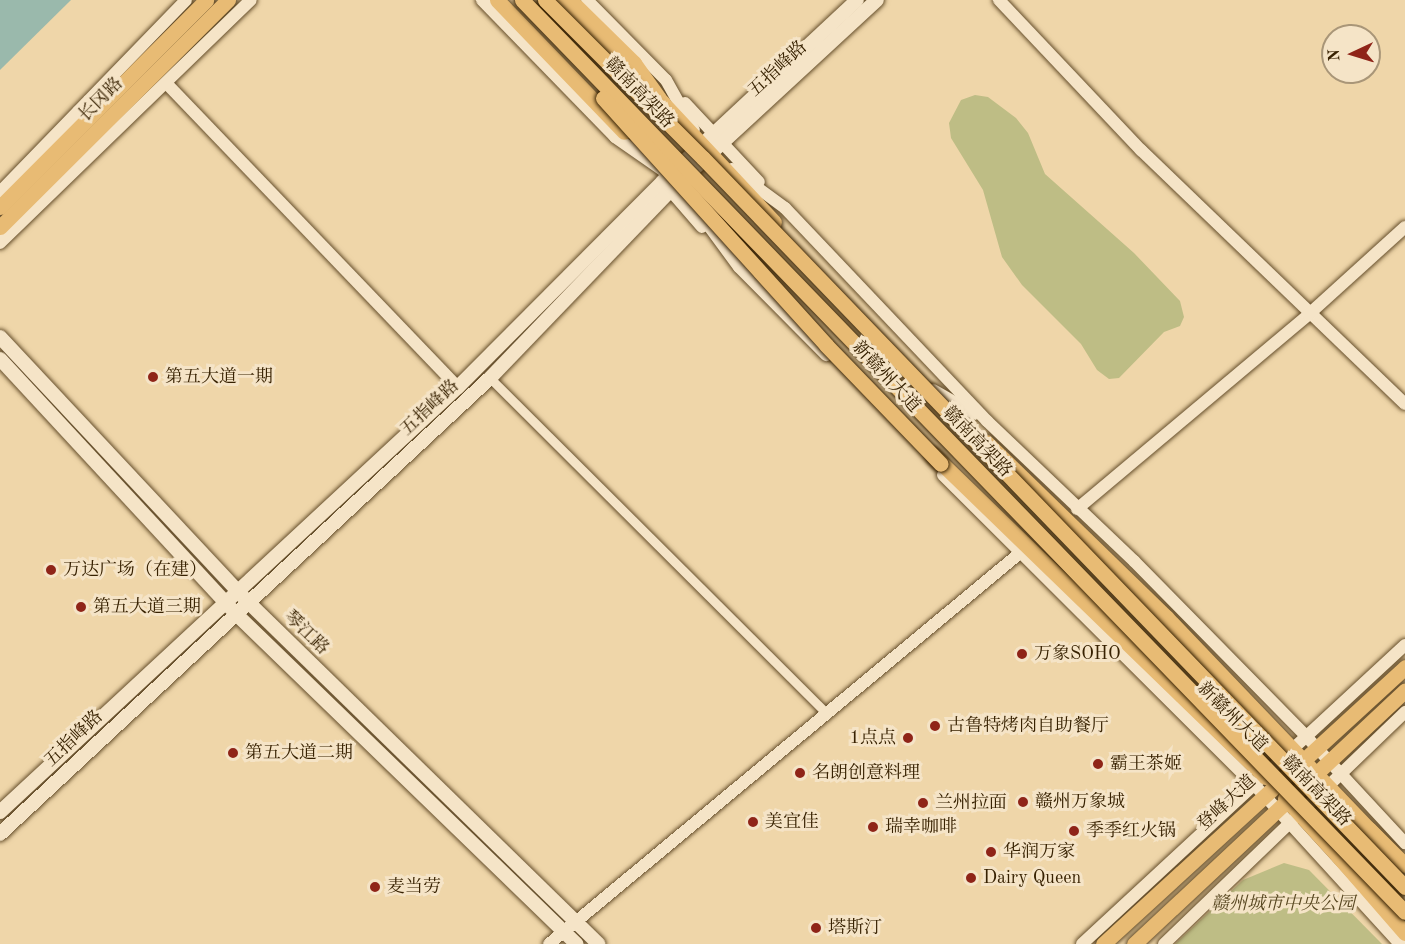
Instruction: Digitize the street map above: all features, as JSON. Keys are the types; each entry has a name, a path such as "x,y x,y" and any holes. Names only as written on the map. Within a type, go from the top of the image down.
{"main road":[{"name":"长冈路","path":"0,207 206,0"},
{"name":"长冈路","path":"0,227 228,0"},
{"name":"新赣州大道","path":"497,0 941,464 1140,653 1294,818 1338,856 1405,926"},
{"path":"510,0 826,345 941,464"},
{"name":"赣南高架路","path":"522,0 1405,912"},
{"name":"赣南高架路","path":"545,0 703,158 1405,887"},
{"name":"新赣州大道","path":"558,0 658,98 712,144 933,390 1166,617 1302,762 1405,867"},
{"path":"570,0 634,63 658,98"},
{"name":"五指峰路","path":"0,812 458,387 712,144 857,0"},
{"name":"五指峰路","path":"712,144 877,0"},
{"name":"五指峰路","path":"0,834 234,612 490,378 671,183"},
{"name":"琴江路","path":"0,337 237,590 598,944"},
{"name":"琴江路","path":"0,359 234,612 576,944"},
{"name":"登峰大道","path":"1103,944 1405,667"},
{"path":"1134,944 1405,690"},
{"path":"1338,856 1405,933"}],"street":[{"path":"0,192 186,0"},
{"path":"0,243 167,84 251,0"},
{"path":"482,0 615,137 671,183 739,267 1020,553 1257,778"},
{"path":"587,0 666,80 712,144 785,208 987,421 1134,561 1305,734 1405,843"},
{"path":"999,0 1141,150 1308,315 1405,404"},
{"path":"167,84 458,387"},
{"path":"1077,508 1308,315 1405,227"},
{"path":"490,378 827,714"},
{"path":"933,390 987,421"},
{"path":"549,944 563,930 1020,553"},
{"path":"1134,561 1166,617"},
{"path":"1090,620 1140,653"},
{"path":"1082,944 1257,778 1405,645"},
{"path":"1164,944 1405,712"},
{"path":"1294,818 1400,944"}],"green space":[{"path":"975,95 988,97 1016,118 1028,133 1045,174 1134,253 1180,301 1184,317 1180,326 1164,332 1119,378 1109,379 1097,370 1081,344 1022,285 1002,257 983,190 951,138 949,123 961,100"},
{"name":"赣州城市中央公园","path":"1284,863 1309,870 1382,944 1175,944 1243,880"}],"shaded area":[{"path":"0,0 71,0 0,70"}],"place":[{"name":"第五大道一期","path":"153,377"},
{"name":"万达广场（在建）","path":"51,570"},
{"name":"第五大道三期","path":"81,607"},
{"name":"万象SOHO","path":"1022,654"},
{"name":"古鲁特烤肉自助餐厅","path":"935,726"},
{"name":"1点点","path":"908,738"},
{"name":"第五大道二期","path":"233,753"},
{"name":"霸王茶姬","path":"1098,764"},
{"name":"名朗创意料理","path":"800,773"},
{"name":"赣州万象城","path":"1023,802"},
{"name":"兰州拉面","path":"923,803"},
{"name":"美宜佳","path":"753,822"},
{"name":"瑞幸咖啡","path":"873,827"},
{"name":"季季红火锅","path":"1074,831"},
{"name":"华润万家","path":"991,852"},
{"name":"Dairy Queen","path":"971,878"},
{"name":"麦当劳","path":"375,887"},
{"name":"塔斯汀","path":"816,928"}]}
